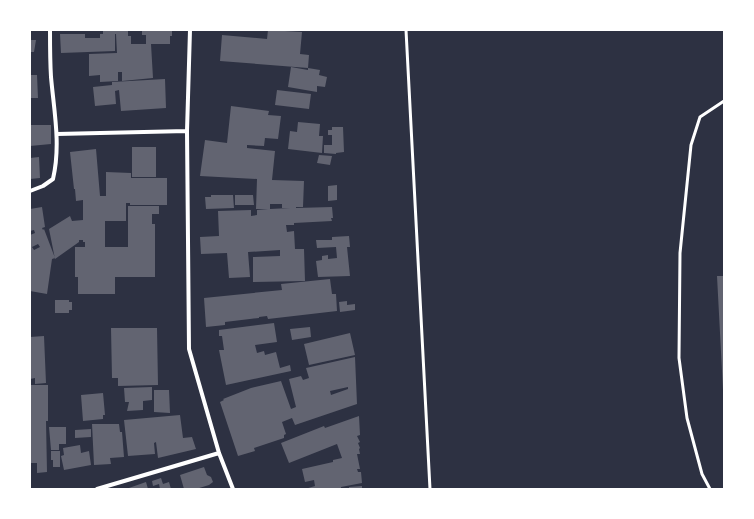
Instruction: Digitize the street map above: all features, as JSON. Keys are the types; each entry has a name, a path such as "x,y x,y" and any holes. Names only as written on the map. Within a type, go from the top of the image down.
{"street":[{"path":"30,192 53,179 56,167 57,134 51,76 50,30"},
{"path":"190,30 187,131 189,349 219,453 233,489"},
{"path":"57,134 187,131"},
{"path":"97,489 219,453"}],"lane":[{"path":"406,30 430,489"},
{"path":"710,489 702,474 687,418 680,365 680,253 690,145 700,117 724,102"}],"building":[{"path":"103,30 128,30 128,36 131,36 131,44 146,44 146,35 142,35 142,30 172,30 170,44 151,44 153,78 122,81 122,72 118,72 118,81 100,82 100,75 89,76 89,54 117,53 116,34 115,51 61,53 60,34 85,34 85,38 100,38 100,34 103,34"},
{"path":"268,30 302,32 300,54 309,55 308,68 220,61 222,35 267,39"},
{"path":"30,40 36,40 34,52 30,52"},
{"path":"291,67 308,70 308,68 320,70 319,75 327,77 325,87 317,86 317,92 288,87"},
{"path":"30,75 37,75 38,98 30,98"},
{"path":"165,79 166,108 121,111 119,90 115,91 116,104 95,106 93,87 112,85 112,82"},
{"path":"277,90 311,94 309,109 275,105"},
{"path":"231,106 269,111 268,115 281,116 278,139 265,138 264,146 247,145 247,148 275,151 272,180 304,181 303,207 296,208 332,207 332,221 294,223 294,225 286,225 287,232 294,231 295,249 304,249 305,281 253,282 253,257 280,256 280,250 248,252 250,277 229,278 227,253 201,254 200,237 219,236 218,211 251,210 251,216 257,215 257,210 268,209 256,209 257,179 200,176 205,140 227,143","holes":["270,204 282,204 282,208 290,208 270,209"]},
{"path":"298,122 320,124 319,136 323,136 322,153 288,149 290,131 297,132"},
{"path":"30,125 51,125 51,144 30,146"},
{"path":"332,127 343,127 344,152 336,154 324,153 324,145 332,145 332,135 328,135 328,130 332,130"},
{"path":"132,147 156,147 156,177 132,177"},
{"path":"96,149 100,196 106,196 106,172 131,173 131,178 167,178 167,205 130,205 130,203 126,203 126,221 105,221 105,247 128,247 128,206 159,206 159,214 152,214 152,224 155,224 155,277 115,277 115,294 78,294 78,277 75,277 75,247 85,247 85,242 83,242 83,240 79,240 79,242 55,259 49,229 70,216 72,221 83,220 83,200 76,201 70,152"},
{"path":"319,155 332,156 330,165 317,163"},
{"path":"39,157 40,178 30,179 30,158"},
{"path":"337,185 337,200 328,201 328,186"},
{"path":"211,195 233,195 234,208 206,209 205,197 211,197"},
{"path":"235,195 253,195 254,205 235,205"},
{"path":"42,207 45,227 42,228 43,230 44,229 55,258 52,259 47,294 30,291 30,235 35,233 34,230 30,231 30,209","holes":["38,244 40,247 34,250 32,247"]},
{"path":"349,236 350,247 347,247 350,276 318,277 316,261 322,260 322,256 328,255 328,259 337,258 336,247 317,248 316,240 332,240 332,237"},
{"path":"717,276 724,276 724,390 723,390"},
{"path":"330,279 332,294 336,294 337,311 268,319 267,316 225,322 225,325 206,327 204,298 282,290 281,284"},
{"path":"55,300 69,300 69,302 72,302 72,310 69,310 69,313 55,313"},
{"path":"347,301 347,305 355,304 355,310 340,312 339,302"},
{"path":"274,323 277,342 255,345 257,353 264,351 265,355 276,352 280,368 290,365 291,371 226,385 219,350 224,350 222,336 219,336 219,330"},
{"path":"310,327 311,337 292,340 290,329"},
{"path":"111,328 157,328 158,385 118,386 118,378 112,378"},
{"path":"350,333 355,355 309,365 304,344"},
{"path":"44,336 46,383 35,384 35,378 30,379 30,337"},
{"path":"355,357 357,404 295,425 292,418 282,422 286,434 284,435 284,438 254,448 255,451 238,456 220,402 224,400 223,399 251,388 281,381 291,409 296,407 289,379 301,376 303,380 309,378 306,368","holes":["348,387 348,389 331,395 330,391"]},
{"path":"30,385 48,385 48,421 46,421 47,472 37,473 37,463 30,463"},
{"path":"152,387 152,400 143,401 143,410 127,411 129,402 125,402 124,388"},
{"path":"154,390 169,390 170,413 154,412"},
{"path":"103,393 105,415 103,415 103,419 83,421 81,395"},
{"path":"180,415 183,438 192,437 196,449 158,458 156,442 154,443 155,454 128,456 124,420"},
{"path":"359,416 360,435 357,436 360,442 358,443 360,454 357,454 360,469 357,469 358,472 361,472 362,483 341,487 341,489 305,489 315,486 314,480 305,482 302,469 333,462 333,460 342,458 337,444 289,463 281,443 324,426 325,428"},
{"path":"92,424 119,424 120,432 122,432 124,457 110,458 111,464 94,465"},
{"path":"49,427 66,427 66,444 59,444 59,450 51,450"},
{"path":"91,429 91,437 75,438 75,430"},
{"path":"80,445 81,453 89,451 91,465 64,470 61,456 64,455 63,448"},
{"path":"51,451 60,451 60,467 53,467"},
{"path":"204,467 207,475 211,477 213,482 209,485 196,489 184,489 180,475"},
{"path":"161,478 163,484 169,482 171,489 160,489 159,484 153,486 152,481"},
{"path":"146,482 148,489 126,489"},
{"path":"362,486 362,489 349,489 349,487"}]}
